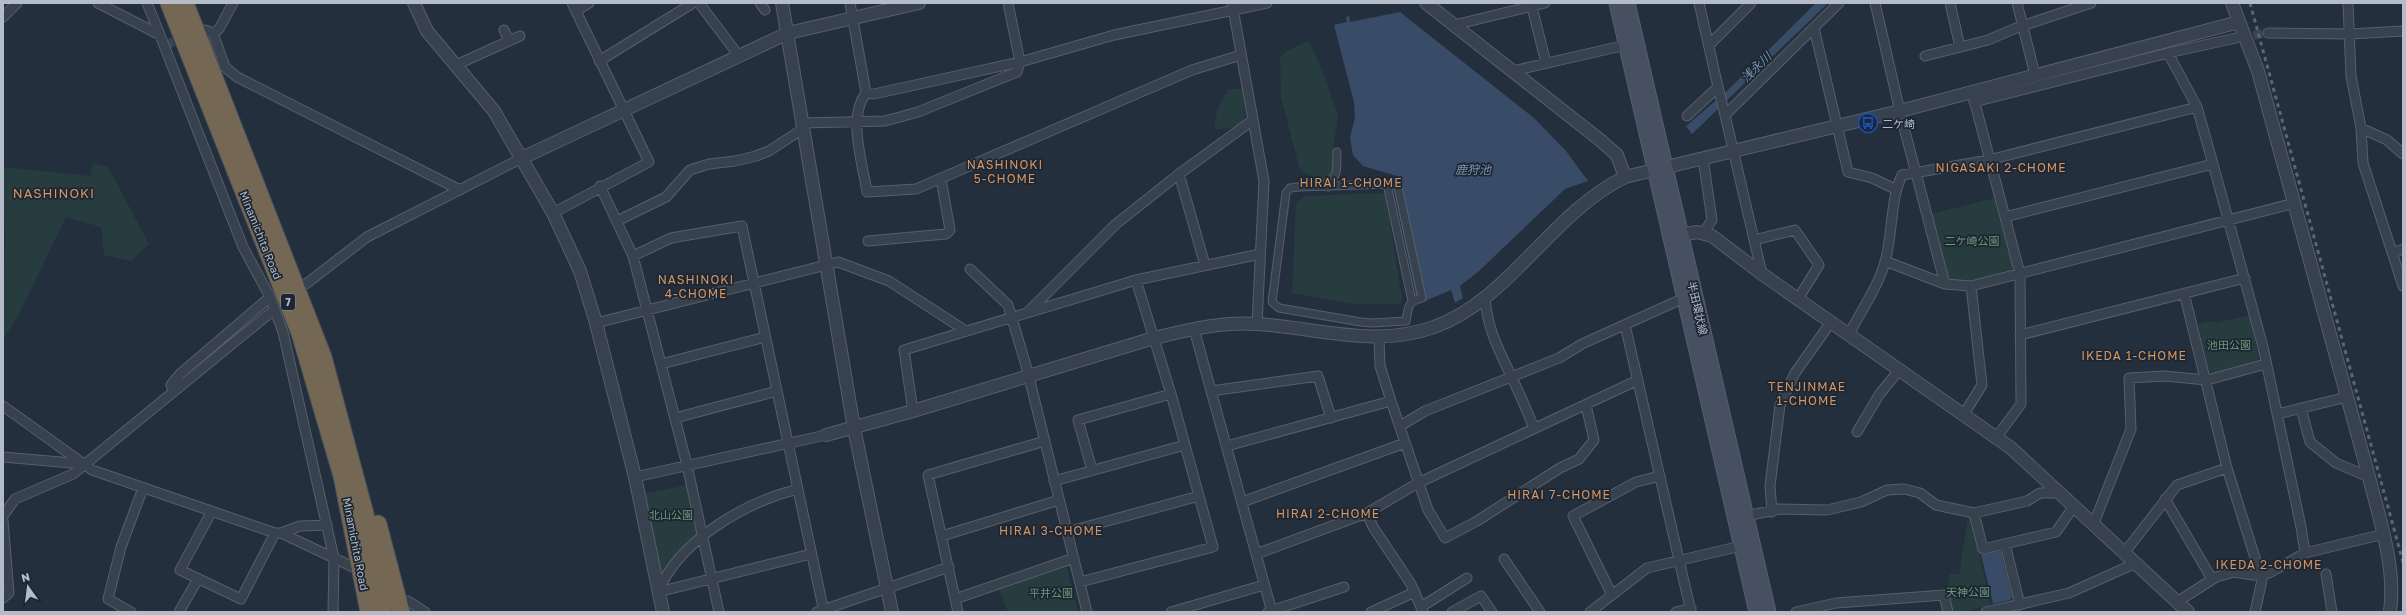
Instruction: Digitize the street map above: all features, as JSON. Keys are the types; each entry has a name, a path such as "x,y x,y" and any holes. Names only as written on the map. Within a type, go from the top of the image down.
{"highway":[{"name":"Minamichita Road","path":"169,3 300,333 332,441 350,514 369,612"},
{"name":"Minamichita Road","path":"185,3 310,320 343,427 365,514 383,612"},
{"path":"343,427 372,505 405,607"},
{"path":"332,441 332,464 349,545 359,612"}],"main road":[{"name":"半田環状線","path":"1616,3 1660,168 1681,234 1769,612"},
{"name":"半田環状線","path":"1628,3 1684,298 1756,612"}],"street":[{"path":"3,17 16,3"},
{"path":"98,3 160,35"},
{"path":"147,3 243,247 270,297 283,332 292,365 334,558 333,612"},
{"path":"234,3 219,29 209,31 225,67 237,77 460,190"},
{"path":"414,3 426,31 494,111 553,213 580,271 596,323 635,477 663,612"},
{"path":"553,213 600,186 649,162 625,110 621,107 574,7 589,3"},
{"path":"599,61 693,3"},
{"path":"699,3 739,56"},
{"path":"782,3 804,125 825,265 854,428 892,612"},
{"path":"850,3 866,94"},
{"path":"306,284 368,237 522,158 788,33 852,17 919,3"},
{"path":"617,221 666,197 690,170 709,164 735,161 756,156 768,151 804,125 885,121 918,112 1017,72 1020,62 1008,3"},
{"path":"1241,54 1192,70 916,189 867,192 855,122 862,98 866,94 874,94 1020,62 1114,35 1233,6 1267,3"},
{"path":"1426,3 1551,100 1617,155 1625,177"},
{"path":"1454,25 1532,4 1546,3"},
{"path":"1699,3 1762,274"},
{"path":"1709,45 1752,3"},
{"path":"1725,115 1839,3"},
{"path":"1875,3 1900,111 1945,284"},
{"path":"1950,3 1960,47"},
{"path":"2017,3 2035,75"},
{"path":"1925,56 1988,40 2022,26 2091,3"},
{"path":"2232,3 2258,71 2384,534 2392,587 2390,612"},
{"path":"2348,3 2351,76 2361,128 2363,163 2403,286"},
{"path":"1532,4 1546,64"},
{"path":"1233,6 1264,181 1257,324"},
{"path":"1973,97 2035,75 2239,22"},
{"path":"1814,28 1848,172 1872,178 1896,189"},
{"path":"504,30 509,41"},
{"path":"2268,34 2350,34 2403,31"},
{"path":"456,65 520,36"},
{"path":"635,477 788,444 854,428 1154,338 1194,328 1229,324 1257,324 1379,338 1414,333 1453,319 1485,297 1568,217 1597,193 1625,177 1900,111 1973,97 2168,52 2236,38"},
{"path":"1513,71 1626,45"},
{"path":"2168,52 2197,107 2245,278 2277,414 2301,527 2305,553"},
{"path":"1687,116 1718,87"},
{"path":"1973,97 2020,274 2022,404 1996,438"},
{"path":"1849,334 1882,272 1893,223 1896,189 1902,175 1915,171 1989,160 2197,107"},
{"path":"1027,313 1097,241 1179,174 1253,120"},
{"path":"2361,128 2387,140 2403,154"},
{"path":"1328,188 1327,182 1332,180 1336,173 1337,152"},
{"path":"1703,158 1712,220 1704,232"},
{"path":"2005,217 2213,164"},
{"path":"1179,174 1205,265"},
{"path":"868,241 946,234 950,230 941,179"},
{"path":"1387,184 1412,301 1406,321 1392,326 1279,308 1273,304 1272,296 1286,193 1290,188 1328,188 1397,182 1422,298 1412,301"},
{"path":"600,186 633,256 687,465 719,612"},
{"path":"1885,261 1945,284 1971,286 2295,203"},
{"path":"1396,223 1406,220"},
{"path":"633,256 671,238 742,226 798,489 822,612 948,567"},
{"path":"1754,240 1795,230 1819,265 1798,299"},
{"path":"1681,234 1704,232 1899,370 1964,414 1996,438 2057,489 2188,612"},
{"path":"2392,252 2403,249"},
{"path":"913,411 904,350 966,330 1136,280 1260,254"},
{"path":"1404,262 1414,259"},
{"path":"596,323 838,262 844,263 857,270 889,280 966,330"},
{"path":"970,269 1004,300 1011,317 1028,376 1087,612"},
{"path":"2020,335 2245,278"},
{"path":"1080,582 1213,547 1171,394 1136,280"},
{"path":"1964,414 1982,385 1971,286"},
{"path":"2184,293 2207,380 2227,468 2261,574 2262,580 2255,612"},
{"path":"173,390 171,385 180,374 270,297"},
{"path":"1485,297 1490,327 1506,367 1512,376 1534,428"},
{"path":"1400,426 1425,411 1559,358 1582,344 1684,298"},
{"path":"3,516 15,499 74,474 173,390 270,314"},
{"path":"1772,512 1770,486 1780,405 1795,373 1831,322"},
{"path":"1625,325 1691,610 1676,612"},
{"path":"1194,328 1256,554 1270,612 1344,587"},
{"path":"661,364 765,337"},
{"path":"1379,338 1380,366 1391,401 1428,510 1445,538 1477,521 1560,468 1580,459 1594,440 1586,405"},
{"path":"2094,523 2131,429 2129,378 2164,376 2207,380 2266,364"},
{"path":"1857,432 1863,421 1899,370"},
{"path":"1211,391 1318,376 1331,418"},
{"path":"1256,554 1368,513 1418,482 1638,380"},
{"path":"675,418 777,391"},
{"path":"1092,470 1078,420 1171,394"},
{"path":"2277,414 2347,397"},
{"path":"1227,446 1391,401"},
{"path":"3,406 92,470 278,533 353,567"},
{"path":"2301,408 2310,442 2336,463 2369,477"},
{"path":"1854,416 1863,421"},
{"path":"958,612 928,476 1044,441"},
{"path":"1242,502 1405,443"},
{"path":"1054,481 1185,445"},
{"path":"3,457 84,464"},
{"path":"2125,552 2177,485 2227,468"},
{"path":"1612,595 1573,516 1636,482 1660,476"},
{"path":"131,612 108,599 121,547 143,488"},
{"path":"658,592 680,557 702,536 739,512 771,496 798,489"},
{"path":"1746,516 1772,512 1779,509 1827,510 1860,502 1887,490 1904,489 1920,493 1936,505 1974,513 2027,501 2040,493 2053,493 2057,489"},
{"path":"1067,532 1199,496"},
{"path":"942,536 1059,500"},
{"path":"2165,500 2212,579"},
{"path":"1974,513 1983,549 2056,532 2074,506"},
{"path":"212,511 180,570 241,599 278,533 300,526 327,524"},
{"path":"1368,513 1374,527 1400,565 1415,592 1422,609 1467,578"},
{"path":"3,520 9,593 3,598"},
{"path":"2177,602 2212,579 2234,572 2261,574 2269,573 2305,553 2384,534"},
{"path":"2005,544 2020,605"},
{"path":"1590,612 1647,568 1741,546"},
{"path":"658,592 811,554"},
{"path":"955,599 1074,558"},
{"path":"1504,560 1540,612"},
{"path":"1986,612 2069,593 2136,563"},
{"path":"2326,574 2332,612"},
{"path":"179,612 198,579"},
{"path":"1171,612 1264,585"},
{"path":"1371,612 1415,592"},
{"path":"1796,612 1944,595 1948,612"},
{"path":"1452,612 1481,596 1492,612"},
{"path":"405,607 425,612"}],"green space":[{"path":"1309,41 1323,72 1338,117 1334,142 1334,174 1330,179 1313,177 1299,167 1281,97 1280,57 1288,50"},
{"path":"1228,89 1242,89 1245,108 1244,120 1235,127 1215,129 1217,113"},
{"path":"93,163 108,167 149,244 131,261 104,255 101,227 66,217 16,320 3,339 5,241 3,167 90,176"},
{"path":"1385,193 1402,298 1401,304 1354,304 1292,293 1296,204 1305,196"},
{"name":"二ケ崎公園","path":"1995,198 2013,267 2010,271 1970,281 1951,280 1948,276 1931,214"},
{"name":"池田公園","path":"2250,315 2259,361 2212,373 2209,370 2198,324 2211,321 2216,323"},
{"name":"北山公園","path":"687,485 697,533 667,571 660,572 644,494"},
{"name":"天神公園","path":"1968,517 1971,518 1991,605 1962,612 1953,612 1947,590 1950,574 1959,574"},
{"name":"平井公園","path":"1064,566 1067,568 1078,612 1008,612 998,588"}],"water":[{"name":"浅永川","path":"1816,3 1828,3 1692,134 1686,126 1727,91"},
{"name":"鹿狩池","path":"1400,12 1534,118 1566,151 1588,181 1565,189 1479,271 1460,286 1463,298 1455,303 1451,290 1418,304 1392,181 1397,180 1397,176 1363,166 1353,155 1350,138 1355,117 1354,102 1334,25 1347,22 1346,17 1349,16 1350,22"},
{"path":"1999,551 2001,552 2012,597 2010,600 1993,604 1981,555"}],"tunnel":[{"path":"2240,37 2268,33"},
{"path":"165,45 186,37"}],"railway":[{"path":"2250,3 2403,562"}],"place":[{"name":"二ケ崎","path":"1868,123"}],"district":[{"name":"NIGASAKI 2-CHOME","path":"2001,167"},
{"name":"NASHINOKI 5-CHOME","path":"1005,171"},
{"name":"HIRAI 1-CHOME","path":"1351,182"},
{"name":"NASHINOKI","path":"54,193"},
{"name":"NASHINOKI 4-CHOME","path":"696,286"},
{"name":"IKEDA 1-CHOME","path":"2134,355"},
{"name":"TENJINMAE 1-CHOME","path":"1807,393"},
{"name":"HIRAI 7-CHOME","path":"1559,494"},
{"name":"HIRAI 2-CHOME","path":"1328,513"},
{"name":"HIRAI 3-CHOME","path":"1051,530"},
{"name":"IKEDA 2-CHOME","path":"2269,564"}]}
